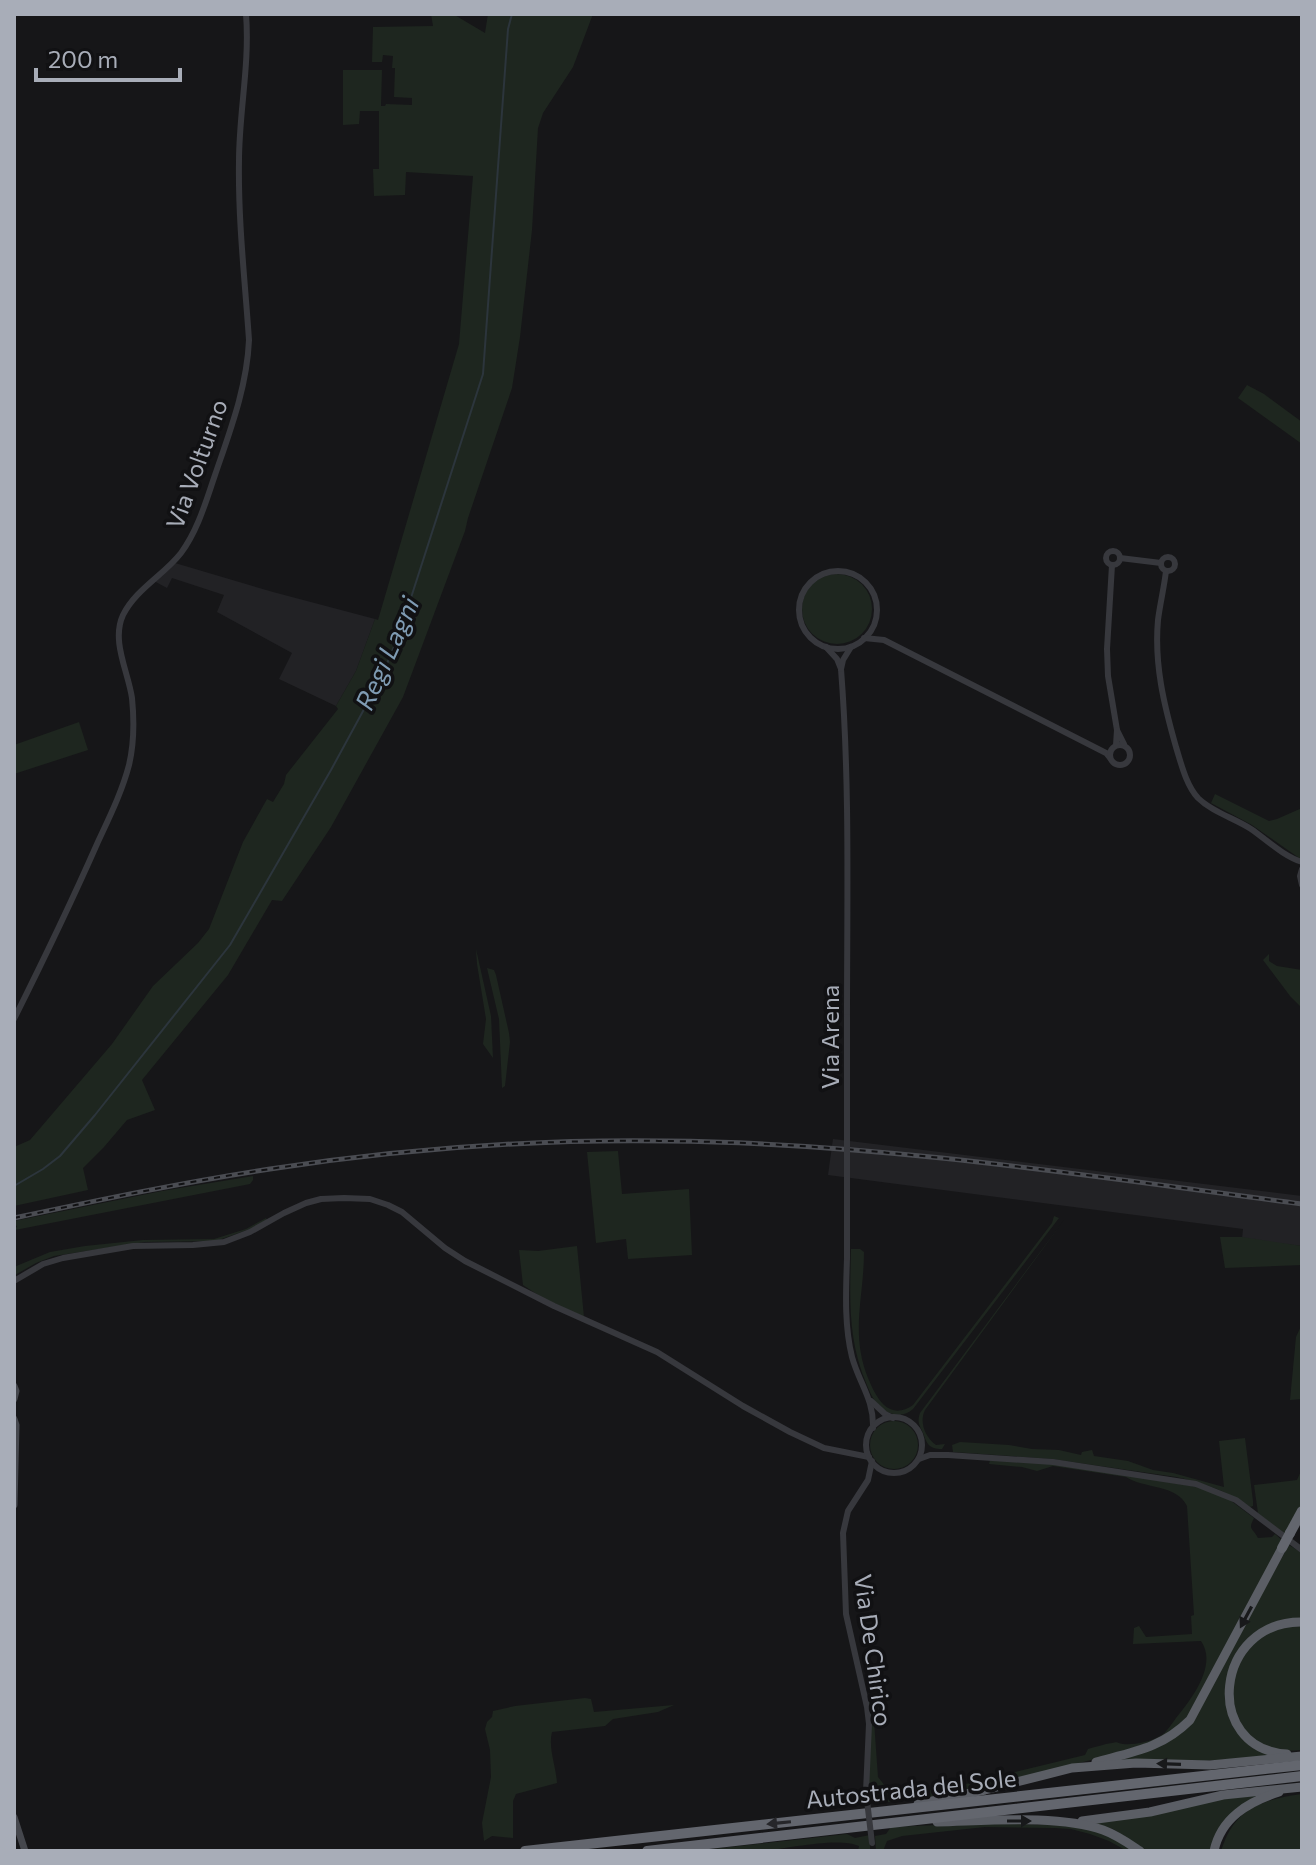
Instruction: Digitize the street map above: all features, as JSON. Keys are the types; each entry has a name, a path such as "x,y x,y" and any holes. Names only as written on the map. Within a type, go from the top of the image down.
{"highway":[{"path":"875,1812 985,1790 1154,1746 1169,1738 1190,1720 1302,1511"},
{"path":"1302,1622 1275,1626 1243,1649 1231,1673 1229,1701 1241,1731 1251,1742 1277,1753 1302,1755"},
{"path":"1072,1768 1136,1763 1210,1765 1302,1755"},
{"name":"Autostrada del Sole","path":"525,1851 1302,1765"},
{"path":"885,1822 1067,1822 1150,1812 1223,1795 1301,1783"},
{"path":"1214,1851 1222,1829 1242,1808 1301,1783"},
{"name":"Autostrada del Sole","path":"647,1851 885,1822 1301,1783"},
{"path":"1067,1822 1120,1837 1140,1851"}],"main road":[{"path":"14,1386 14,1399"},
{"path":"14,1419 14,1505"},
{"path":"14,1817 25,1851"}],"street":[{"name":"Via Volturno","path":"14,1019 75,896 130,762 132,698 119,640 124,613 149,582 180,554 198,524 238,408 249,340 238,165 247,62 246,14"},
{"path":"841,669 826,647 814,641 805,631 799,612 803,591 812,581 822,574 838,571 859,577 870,588 876,608 876,634 884,640 1106,753 1116,765 1126,763 1130,757 1117,730 1108,676 1112,565 1106,559 1108,553 1115,552 1120,558 1161,563"},
{"path":"1171,557 1175,566 1173,570 1166,571 1161,563 1162,559 1171,557"},
{"path":"1112,565 1118,563 1120,558"},
{"path":"1166,571 1157,641 1162,696 1191,788 1208,805 1302,862"},
{"path":"826,647 851,646 864,638 874,623"},
{"path":"864,638 884,640"},
{"name":"Via Arena","path":"851,646 841,669 847,773 848,1338 858,1373 871,1401 893,1418"},
{"path":"1110,758 1117,730"},
{"path":"1089,744 1103,748 1126,747"},
{"path":"1293,859 1301,870 1302,885"},
{"path":"14,1281 43,1264 63,1258 133,1246 224,1242 306,1203 333,1198 370,1199 402,1212 465,1261 554,1306 657,1352 743,1406 824,1448 870,1459 883,1471 893,1473 912,1467 919,1459 922,1440"},
{"name":"Via Arena","path":"871,1401 873,1428"},
{"path":"870,1459 867,1444 873,1428 893,1418 904,1419 914,1425 931,1451 948,1455"},
{"path":"849,1454 867,1444"},
{"path":"919,1459 930,1455 948,1455 1053,1462 1196,1484 1236,1500 1302,1550"},
{"name":"Via De Chirico","path":"870,1459 868,1480 854,1498 843,1533 846,1614 869,1724 866,1792 872,1847"},
{"path":"868,1480 883,1471"}],"shaded area":[{"path":"431,14 453,14 485,33 488,14 593,14 573,67 543,113 538,128 532,230 512,388 465,531 403,697 331,827 282,901 272,900 228,975 142,1080 155,1110 127,1120 83,1168 88,1190 14,1206 14,1147 30,1140 112,1044 153,986 209,929 243,842 267,799 273,802 286,775 338,709 336,706 356,671 375,619 378,620 459,344 473,176 406,172 405,195 374,196 373,169 379,169 379,111 360,111 359,124 343,125 343,70 382,70 381,106 412,105 412,98 394,97 393,56 383,55 382,62 372,62 373,27 433,26"},
{"path":"1247,385 1302,422 1302,444 1238,398"},
{"path":"175,563 375,619 356,671 336,706 279,679 292,653 217,612 224,595 172,578 167,588 154,581"},
{"path":"837,574 862,584 872,609 862,634 837,644 812,634 802,609 812,584"},
{"path":"79,722 88,750 14,774 14,745"},
{"path":"1215,794 1269,821 1302,808 1302,860 1252,825 1211,803"},
{"path":"476,949 491,1016 493,1058 483,1044 486,1019"},
{"path":"1269,954 1269,961 1277,966 1302,970 1302,1008 1263,960"},
{"path":"487,968 494,970 496,975 509,1033 505,1086 502,1088 499,1019"},
{"path":"833,1139 1302,1196 1302,1246 1242,1239 1243,1229 828,1175"},
{"path":"618,1151 622,1194 689,1189 692,1255 628,1259 626,1239 596,1243 587,1152"},
{"path":"253,1176 250,1184 15,1230 17,1226 14,1221"},
{"path":"1054,1216 1059,1218 913,1409 900,1415 882,1409 869,1389 856,1351 851,1318 851,1249 864,1252 859,1330 863,1362 881,1402 891,1409 902,1410 913,1405 1052,1223"},
{"path":"266,1218 250,1229 216,1241 145,1242 54,1256 15,1275 14,1267 50,1252 143,1240 214,1239 246,1229"},
{"path":"1064,1220 925,1410 923,1424 926,1434 936,1445 945,1444 942,1449 931,1447 920,1425 920,1413"},
{"path":"1220,1237 1242,1237 1302,1246 1302,1265 1225,1268"},
{"path":"577,1246 584,1317 523,1285 519,1250"},
{"path":"1302,1324 1302,1399 1290,1400 1296,1337"},
{"path":"894,1421 911,1428 918,1445 911,1462 894,1469 877,1462 870,1445 877,1428"},
{"path":"1245,1438 1253,1501 1250,1507 1215,1488 1176,1477 1052,1459 953,1452 952,1445 960,1442 1009,1445 1081,1455 1092,1450 1094,1456 1128,1461 1224,1487 1219,1441"},
{"path":"990,1460 1065,1465 1197,1487 1226,1497 1254,1518 1251,1527 1258,1538 1275,1534 1283,1541 1193,1711 1168,1736 1114,1754 987,1787 890,1802 870,1801 867,1703 870,1702 874,1721 878,1777 889,1791 906,1794 983,1781 1085,1755 1088,1749 1106,1744 1137,1743 1156,1738 1166,1731 1189,1702 1205,1671 1205,1650 1201,1641 1133,1644 1134,1628 1139,1626 1146,1637 1192,1634 1191,1616 1194,1615 1187,1506 1182,1499 1168,1490 1126,1477 1053,1466 1037,1471 989,1464"},
{"path":"1302,1469 1302,1506 1285,1535 1258,1513 1254,1485 1297,1480"},
{"path":"1289,1545 1302,1553 1302,1620 1283,1621 1233,1661 1233,1722 1268,1756 1193,1762 1112,1760 1180,1734"},
{"path":"1302,1626 1302,1750 1274,1750 1251,1738 1241,1725 1232,1694 1234,1678 1239,1662 1260,1637 1275,1630"},
{"path":"591,1699 594,1712 674,1705 658,1712 613,1719 605,1726 552,1732 557,1783 516,1794 513,1801 513,1838 492,1836 484,1841 482,1823 491,1777 485,1729 493,1711"},
{"path":"1302,1794 1302,1851 1221,1851 1233,1825 1251,1809 1274,1799"},
{"path":"1260,1795 1228,1817 1211,1851 1147,1851 1113,1829 1093,1824 1209,1800"},
{"path":"984,1823 1078,1826 1109,1835 1136,1851 1127,1851 1109,1841 1071,1829 985,1827 902,1836 887,1841 883,1851 876,1851 875,1836 886,1834 891,1827"},
{"path":"847,1834 855,1838 870,1835 870,1851 858,1851 859,1846 837,1842 758,1851 694,1851"}],"waterway":[{"name":"Regi Lagni","path":"14,1186 60,1156 230,945 381,678 399,635 483,374 508,29 512,14"},
{"path":"14,1291 15,1313"}],"railway":[{"path":"14,1218 174,1185 319,1162 468,1147 617,1141 747,1143 906,1154 1302,1204"}]}
